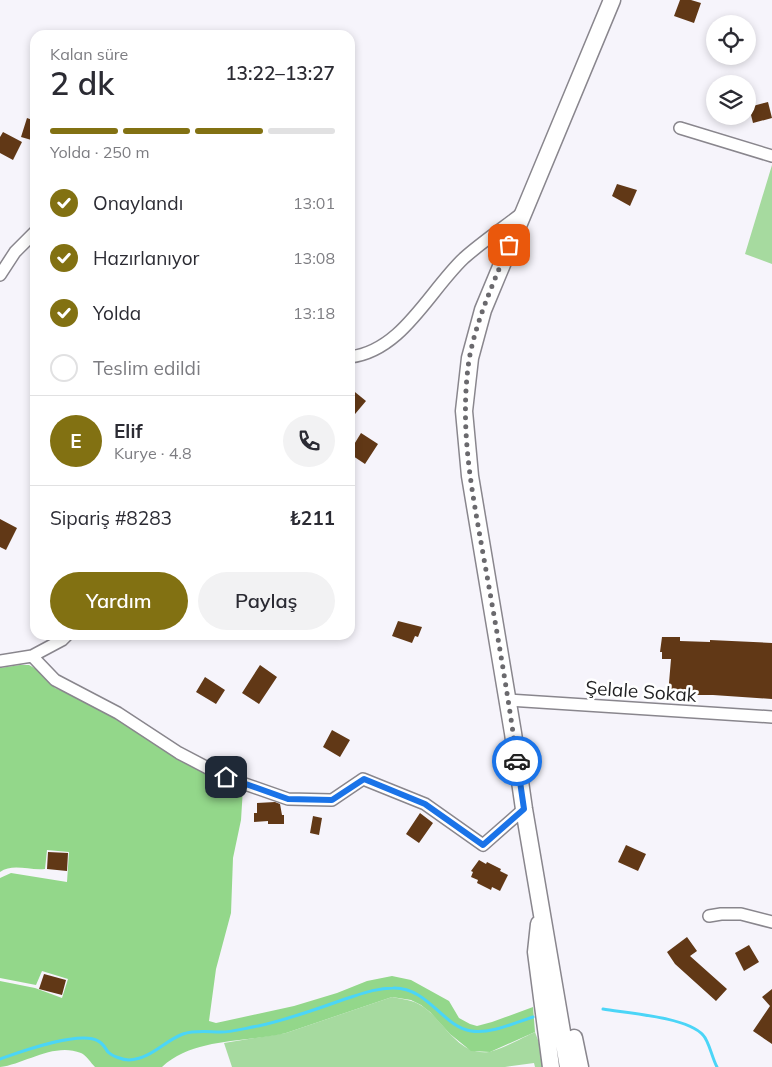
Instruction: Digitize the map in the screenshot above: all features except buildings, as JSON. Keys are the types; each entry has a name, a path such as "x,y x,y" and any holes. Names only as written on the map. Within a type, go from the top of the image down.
{"main road":[{"path":"568,1067 470,476 464,411 470,358 482,310 612,0"},
{"path":"541,907 536,952 551,1067"},
{"path":"541,907 554,947 580,1067"}],"street":[{"path":"680,128 772,156"},
{"path":"355,356 370,352 391,340 414,317 439,285 465,257 522,213"},
{"path":"0,274 15,252 30,237"},
{"path":"0,661 32,656 62,640"},
{"path":"32,656 55,680 118,713 178,753 226,777 288,799 332,800 364,779 425,804 483,845 524,809"},
{"name":"Şelale Sokak","path":"508,700 772,717"},
{"path":"709,916 741,914 772,922"}],"green space":[{"path":"772,165 772,264 745,254"},
{"path":"29,665 36,669 55,688 92,704 243,788 241,820 233,858 231,913 216,969 209,1021 216,1023 294,1006 337,993 367,981 392,976 411,980 449,1001 459,1018 477,1026 533,1007 535,1032 490,1052 471,1051 450,1034 421,1005 411,1000 392,997 286,1033 221,1042 190,1050 175,1057 162,1067 95,1067 81,1053 71,1050 60,1050 0,1067 0,981 35,988 62,998 68,979 42,971 36,985 0,978 0,878 11,873 67,882 69,852 47,850 45,869 10,868 0,872 0,668"},
{"path":"392,997 419,1004 430,1012 460,1043 478,1052 494,1051 535,1032 548,1067 535,1067 534,1063 505,1067 232,1067 224,1043 286,1033"}],"waterway":[{"path":"0,1059 50,1043 78,1038 89,1038 98,1041 103,1044 108,1052 118,1058 137,1059 183,1034 221,1032 258,1026 363,993 387,988 405,989 416,994 452,1022 461,1028 471,1031 486,1031 533,1017"},
{"path":"603,1009 671,1020 695,1029 705,1038 717,1067"}],"way so far":[{"path":"509,245 482,310 470,358 464,411 470,476 517,761"}],"route":[{"path":"226,777 288,799 332,800 364,779 425,804 483,845 524,809 517,761"}]}
